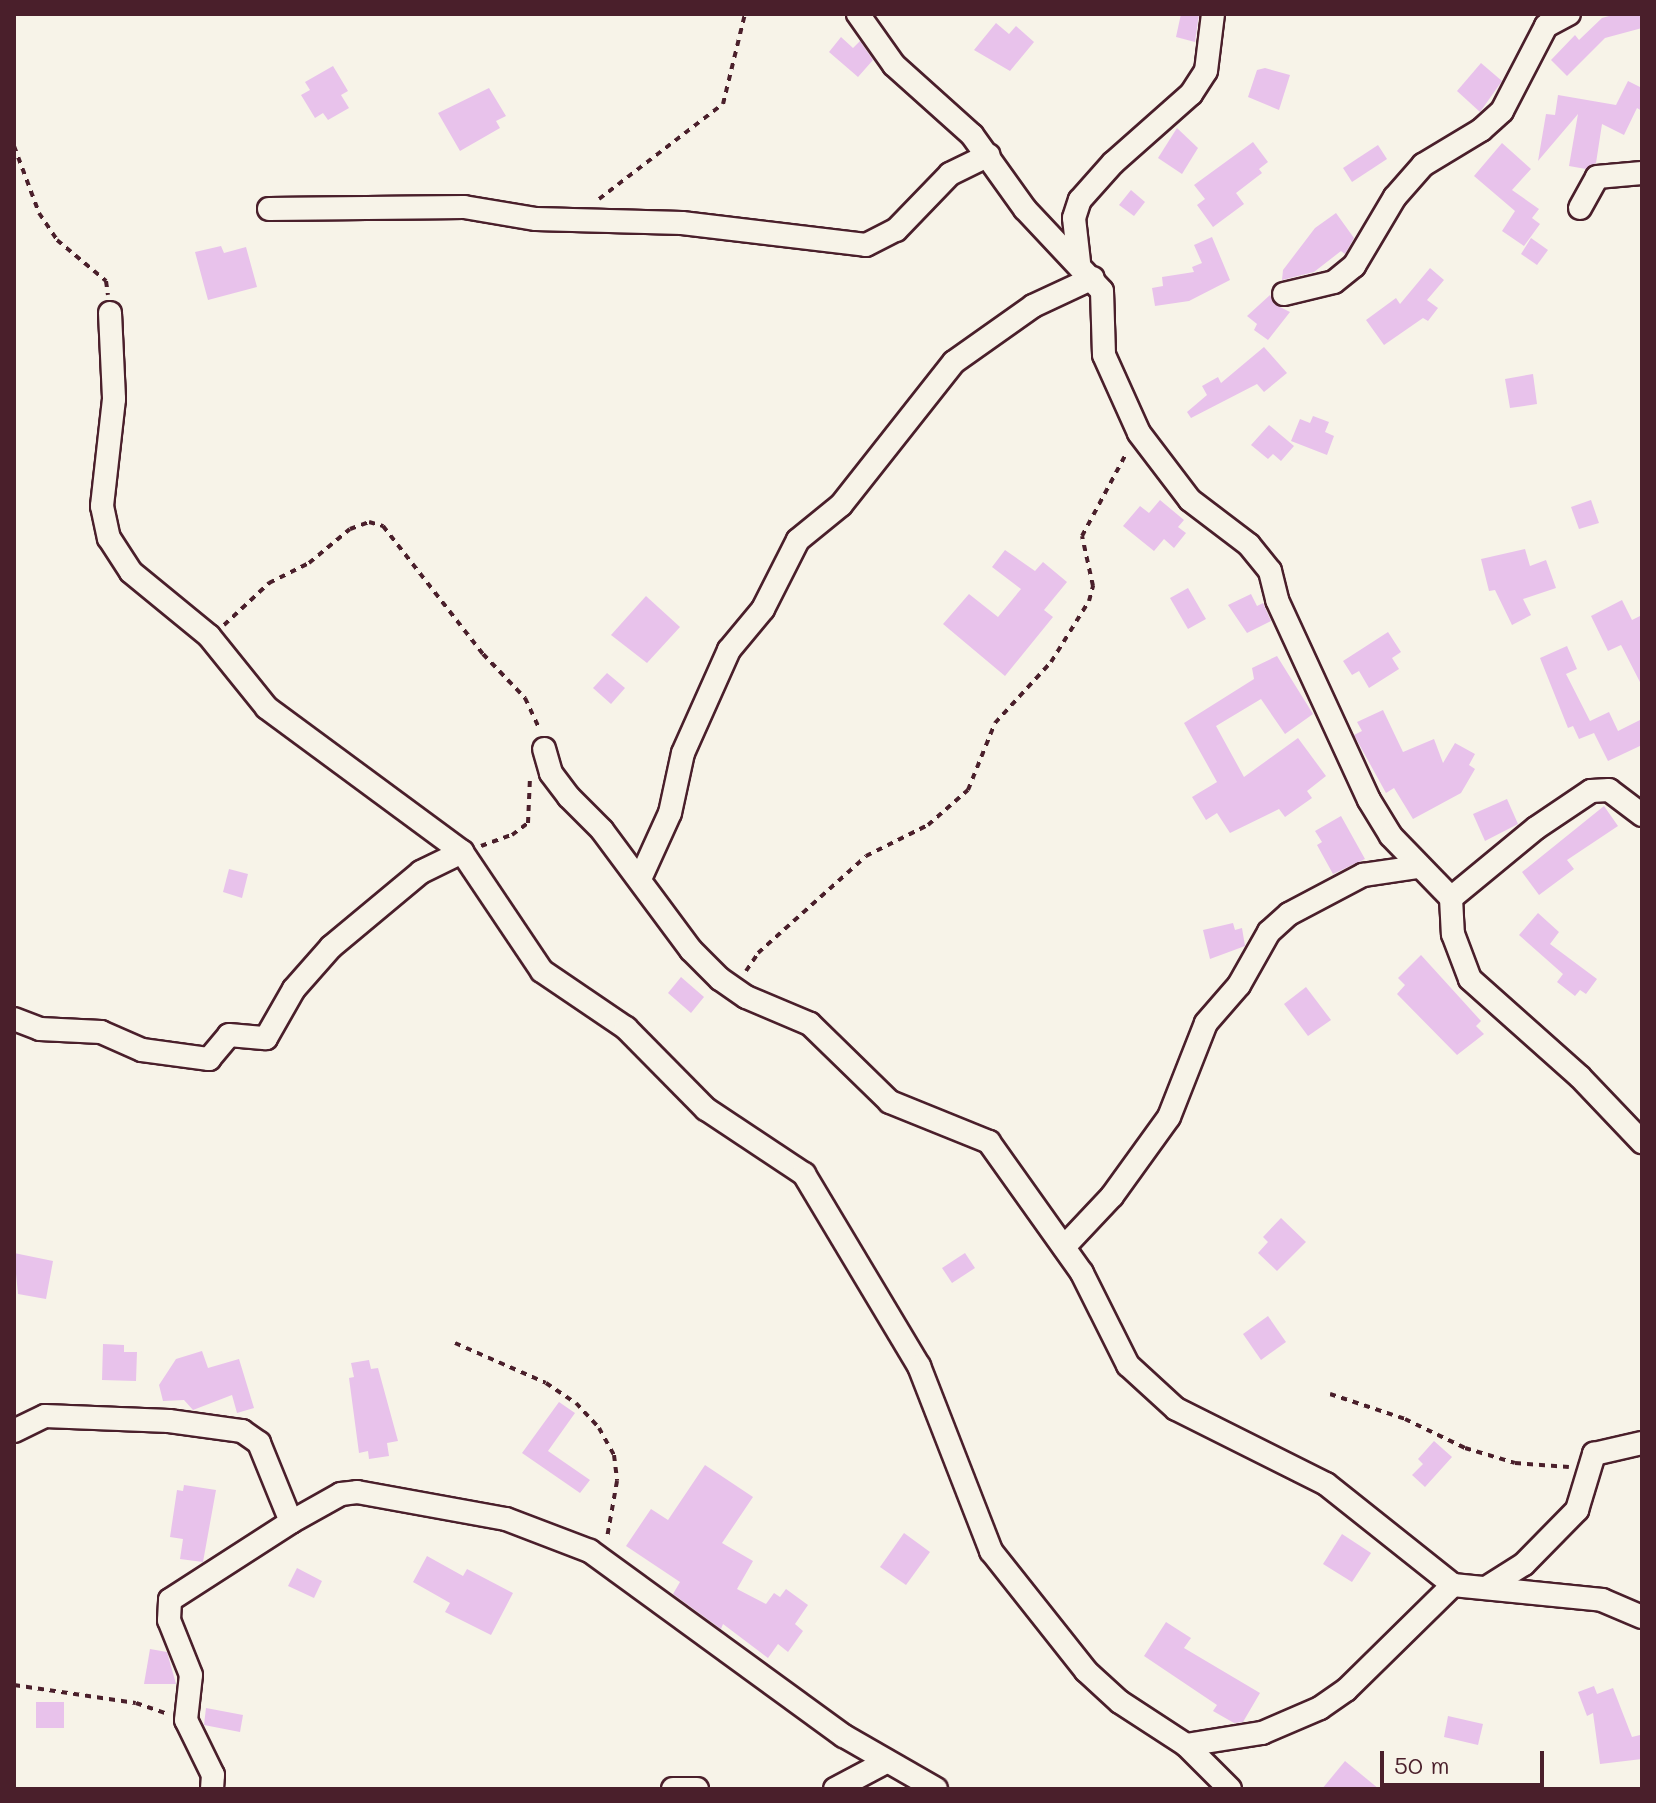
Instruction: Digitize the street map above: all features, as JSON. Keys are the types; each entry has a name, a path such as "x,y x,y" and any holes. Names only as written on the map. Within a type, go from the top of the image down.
{"street":[{"path":"858,14 894,65 989,155 1025,209 1086,270 1106,305 1104,355 1110,378 1139,433 1190,500 1249,545 1270,571 1277,600 1369,800 1418,867 1451,898 1453,934 1470,979 1580,1077 1642,1142"},
{"path":"1086,270 1074,218 1080,200 1113,163 1191,94 1206,71 1213,14"},
{"path":"1284,294 1334,282 1354,266 1395,197 1423,165 1481,130 1502,111 1546,26 1569,14"},
{"path":"269,209 464,207 565,221 682,223 866,245 896,230 950,174 989,155"},
{"path":"1580,208 1597,177 1642,173"},
{"path":"640,879 670,813 683,753 729,650 763,609 798,540 841,505 954,362 1086,270"},
{"path":"110,313 114,399 102,506 109,538 131,572 209,636 267,708 462,852 542,971 626,1028 706,1109 804,1174 914,1356 977,1520 1013,1584 1103,1688 1186,1745 1230,1789"},
{"path":"544,749 551,773 640,879 691,950 734,989 810,1024 890,1102 989,1142 1082,1273 1128,1365 1176,1409 1326,1484 1453,1585 1602,1600 1642,1617"},
{"path":"1451,898 1536,828 1591,791 1609,790 1642,815"},
{"path":"14,1019 40,1029 101,1032 142,1050 209,1059 229,1035 266,1038 294,989 331,947 421,872 462,852"},
{"path":"1064,1247 1112,1196 1143,1146 1169,1117 1206,1023 1239,985 1269,932 1289,914 1363,875 1418,867"},
{"path":"14,1431 45,1416 169,1421 242,1431 259,1443 291,1522"},
{"path":"1486,1588 1524,1564 1577,1510 1588,1466 1599,1451 1617,1452 1642,1443"},
{"path":"212,1789 213,1775 186,1720 191,1675 169,1620 170,1600 291,1522 341,1494 370,1493 506,1519 602,1560 884,1763 936,1789"},
{"path":"1186,1745 1262,1733 1320,1708 1346,1690 1453,1585"},
{"path":"835,1789 884,1763"},
{"path":"673,1789 697,1789"}],"path":[{"path":"565,221 723,104 745,14"},
{"path":"14,146 39,213 57,240 106,281 110,313"},
{"path":"734,989 758,953 848,871 888,842 928,825 968,790 995,723 1051,662 1089,601 1093,586 1082,536 1139,433"},
{"path":"209,636 246,609 269,583 309,563 350,529 369,522 383,526 483,654 525,698 544,749 529,782 530,814 523,829 462,852"},
{"path":"455,1343 546,1383 576,1403 599,1428 614,1455 617,1481 602,1560"},
{"path":"1330,1394 1515,1463 1588,1466"},
{"path":"14,1685 136,1703 186,1720"}],"building":[{"path":"1181,14 1199,14 1195,42 1176,37"},
{"path":"1616,14 1642,14 1642,28 1605,38 1567,76 1551,60 1575,35 1579,40 1602,18"},
{"path":"996,23 1009,34 1016,26 1034,42 1010,71 974,50"},
{"path":"841,37 853,48 860,41 873,60 858,77 829,52"},
{"path":"1481,63 1502,81 1480,112 1457,91"},
{"path":"333,66 348,91 341,95 349,108 328,120 323,113 315,118 301,95 310,90 305,82"},
{"path":"1265,68 1290,75 1279,110 1248,97 1257,70"},
{"path":"1628,81 1642,88 1642,111 1637,108 1624,135 1602,124 1596,163 1586,169 1569,166 1578,114 1538,161 1546,114 1555,115 1558,95 1616,105"},
{"path":"489,88 506,116 496,121 500,128 460,151 438,113"},
{"path":"1177,128 1198,148 1182,174 1158,158"},
{"path":"1253,142 1268,162 1259,169 1262,173 1236,193 1244,204 1213,227 1197,205 1205,199 1194,185"},
{"path":"1502,143 1531,169 1512,190 1539,209 1532,218 1540,224 1524,246 1502,231 1515,211 1474,176"},
{"path":"1378,145 1387,159 1352,182 1343,168"},
{"path":"1131,190 1145,202 1134,216 1119,205"},
{"path":"1336,213 1354,238 1345,254 1341,251 1314,272 1282,280 1283,270 1315,228"},
{"path":"1212,237 1230,280 1189,301 1155,306 1152,288 1163,286 1162,277 1194,272 1192,267 1202,263 1194,245"},
{"path":"1531,238 1548,250 1537,265 1521,254"},
{"path":"221,246 224,253 246,247 257,287 208,300 195,252"},
{"path":"1430,268 1444,280 1427,300 1438,308 1428,321 1423,318 1384,345 1366,320 1396,298 1400,304"},
{"path":"1270,295 1274,304 1290,312 1268,340 1254,330 1257,324 1247,316"},
{"path":"1264,347 1287,373 1264,392 1257,384 1191,418 1187,412 1207,395 1202,386 1218,377 1221,383"},
{"path":"1533,374 1537,404 1510,408 1505,379"},
{"path":"1313,416 1329,422 1325,432 1334,436 1327,455 1291,441 1300,419 1310,423"},
{"path":"1269,425 1294,446 1281,461 1273,454 1268,459 1251,445"},
{"path":"1160,500 1184,520 1178,527 1186,533 1174,548 1164,539 1154,551 1123,526 1140,506 1149,513"},
{"path":"1591,500 1599,523 1579,529 1571,507"},
{"path":"1525,549 1530,566 1546,560 1556,588 1523,599 1531,615 1512,625 1495,590 1489,591 1481,559"},
{"path":"1005,550 1035,571 1043,562 1067,582 1044,610 1053,617 1005,676 943,624 969,594 998,617 1021,589 992,567"},
{"path":"1188,588 1206,619 1188,629 1170,598"},
{"path":"1251,594 1257,606 1263,603 1271,621 1247,633 1228,605"},
{"path":"646,596 680,627 647,663 611,635"},
{"path":"1622,600 1632,620 1642,615 1642,686 1621,645 1608,651 1591,616"},
{"path":"1388,632 1401,652 1392,658 1399,669 1369,688 1359,671 1352,675 1343,661"},
{"path":"1567,646 1577,669 1566,674 1590,721 1609,712 1618,731 1642,719 1642,745 1608,761 1594,733 1579,739 1573,726 1568,728 1540,658"},
{"path":"1277,656 1313,714 1285,734 1261,699 1216,726 1244,777 1298,738 1326,776 1307,791 1312,798 1285,817 1279,809 1230,833 1217,813 1206,820 1192,797 1217,782 1184,723 1254,679 1252,668"},
{"path":"607,673 625,688 611,704 593,688"},
{"path":"1383,710 1403,752 1434,739 1443,763 1455,743 1475,754 1469,765 1475,769 1461,793 1413,819 1394,788 1386,793 1354,735 1362,731 1357,722"},
{"path":"1507,799 1518,824 1485,841 1473,814"},
{"path":"1604,806 1618,826 1567,860 1574,869 1539,895 1522,872"},
{"path":"1341,816 1365,859 1333,874 1317,845 1322,842 1315,831"},
{"path":"229,869 248,874 242,898 223,892"},
{"path":"1538,913 1559,932 1550,944 1597,979 1586,994 1580,990 1575,996 1557,982 1563,974 1519,935"},
{"path":"1233,923 1235,930 1242,928 1245,946 1210,959 1203,930"},
{"path":"1421,955 1481,1021 1476,1026 1484,1034 1457,1055 1397,994 1405,985 1398,978"},
{"path":"681,977 704,997 691,1013 668,993"},
{"path":"1306,987 1331,1020 1308,1036 1284,1004"},
{"path":"1281,1218 1306,1242 1277,1271 1258,1253 1268,1242 1263,1237"},
{"path":"14,1253 53,1261 46,1299 18,1294"},
{"path":"965,1253 975,1268 952,1283 942,1268"},
{"path":"1268,1316 1286,1342 1261,1360 1243,1334"},
{"path":"103,1344 124,1345 124,1352 137,1352 136,1381 102,1380"},
{"path":"202,1351 208,1368 239,1359 254,1408 237,1413 232,1395 193,1410 184,1400 163,1401 159,1385 176,1359"},
{"path":"369,1360 371,1369 378,1368 398,1441 387,1443 389,1456 369,1459 368,1451 359,1453 349,1378 354,1377 351,1363"},
{"path":"559,1402 575,1413 548,1451 590,1480 580,1493 522,1453"},
{"path":"1434,1441 1452,1457 1425,1487 1412,1475 1423,1464 1418,1459"},
{"path":"705,1465 753,1497 722,1543 753,1561 737,1589 766,1604 774,1593 780,1597 786,1589 808,1605 795,1624 803,1631 788,1652 778,1644 768,1658 723,1624 721,1629 673,1594 680,1582 626,1546 651,1509 668,1520"},
{"path":"184,1485 216,1490 203,1562 180,1559 183,1539 170,1537 177,1490 183,1491"},
{"path":"904,1533 930,1552 906,1585 880,1567"},
{"path":"1342,1534 1371,1553 1352,1582 1323,1564"},
{"path":"427,1556 463,1576 467,1569 513,1593 491,1635 445,1612 450,1603 413,1582"},
{"path":"297,1568 322,1581 314,1598 288,1586"},
{"path":"1166,1622 1191,1638 1184,1648 1260,1693 1243,1722 1234,1723 1213,1711 1217,1705 1144,1656"},
{"path":"150,1649 167,1652 176,1684 144,1684"},
{"path":"1594,1686 1597,1694 1613,1688 1632,1737 1640,1735 1642,1759 1600,1764 1593,1713 1587,1716 1578,1692"},
{"path":"36,1702 64,1702 64,1728 36,1728"},
{"path":"206,1708 243,1715 240,1732 204,1725"},
{"path":"1448,1716 1483,1724 1478,1745 1444,1737"},
{"path":"1345,1761 1379,1789 1322,1789"}]}
